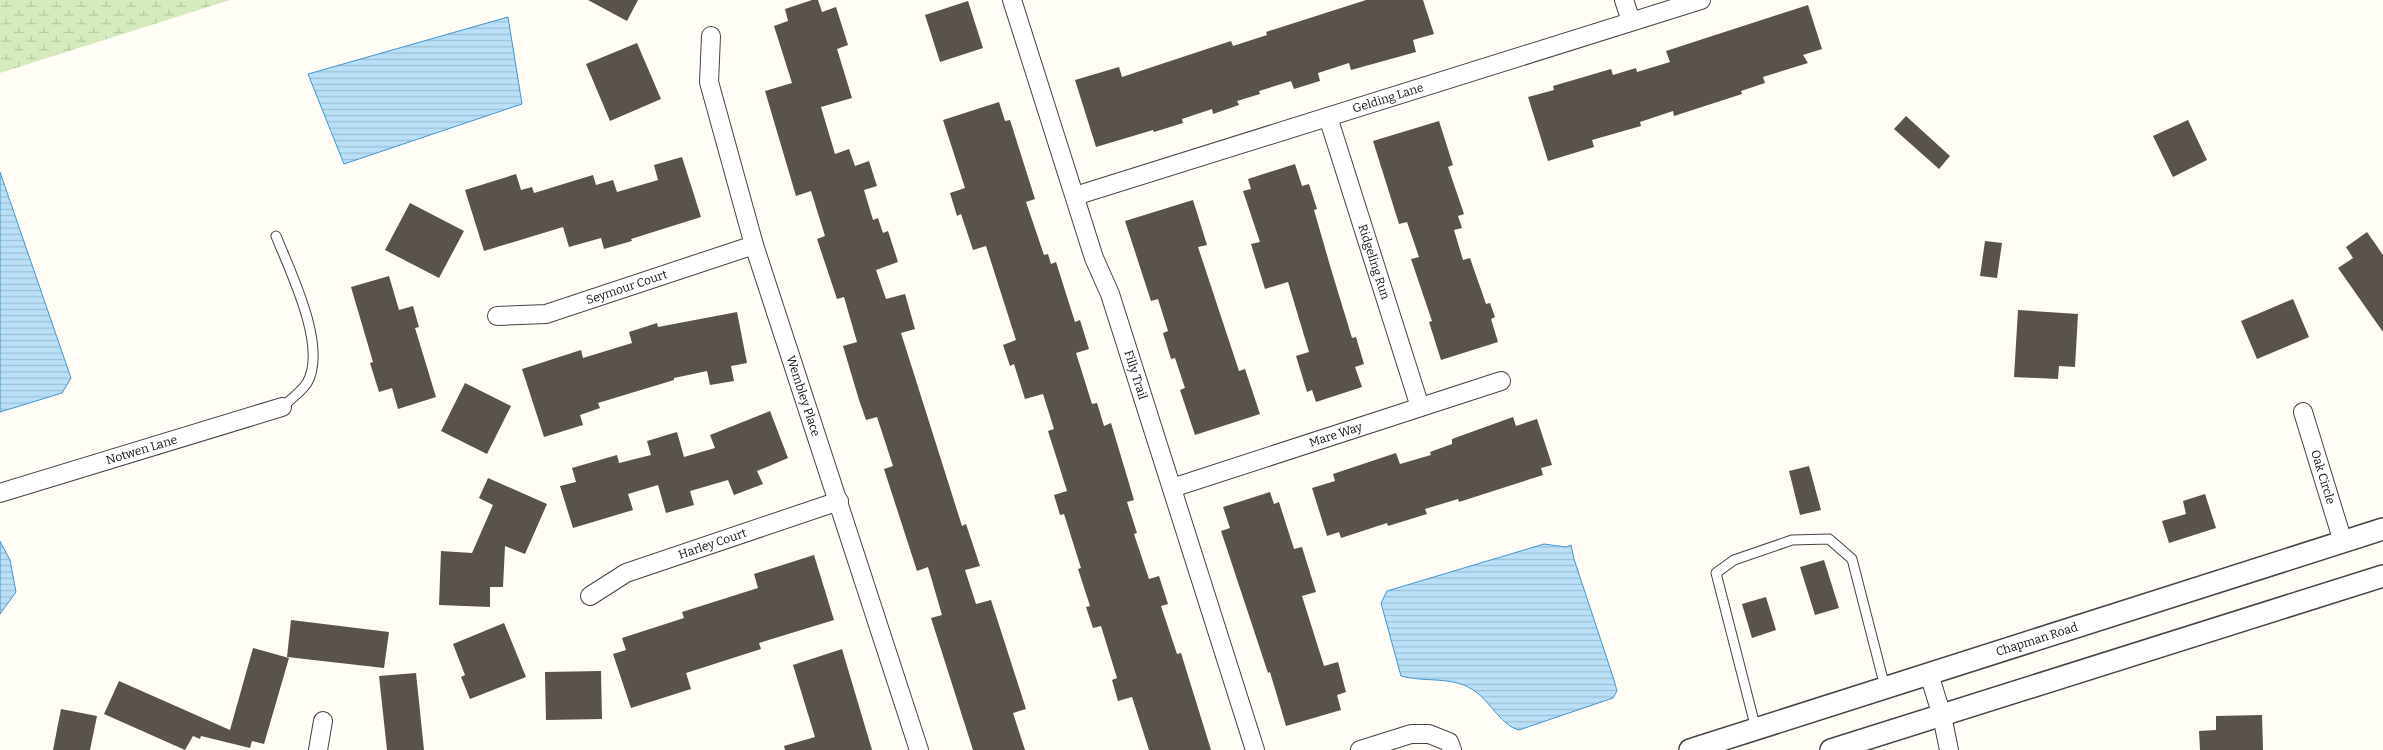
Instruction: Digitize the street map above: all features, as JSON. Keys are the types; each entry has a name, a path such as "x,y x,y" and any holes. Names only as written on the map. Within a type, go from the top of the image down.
{"street":[{"name":"Filly Trail","path":"1012,0 1094,258 1110,294 1256,750"},
{"path":"1624,0 1631,21"},
{"name":"Gelding Lane","path":"1075,196 1701,0"},
{"name":"Wembley Place","path":"711,36 709,82 754,245 919,750"},
{"name":"Ridgeling Run","path":"1328,117 1420,407"},
{"name":"Seymour Court","path":"497,316 546,314 754,245"},
{"name":"Mare Way","path":"1172,488 1501,381"},
{"name":"Notwen Lane","path":"0,493 282,407"},
{"name":"Oak Circle","path":"2303,412 2343,542"},
{"name":"Harley Court","path":"590,596 626,573 839,501"},
{"name":"Chapman Road","path":"1690,750 2383,529"},
{"path":"1831,750 2383,576"},
{"path":"1929,674 1942,716 1949,750"},
{"path":"318,750 323,721"},
{"path":"1360,750 1411,734 1429,734 1447,747"}],"lane":[{"path":"276,236 311,330 313,355 307,382 282,407"},
{"path":"1756,729 1716,573 1734,560 1792,540 1829,539 1852,559 1885,688"}],"green space":[{"path":"0,0 230,0 0,73"}],"water":[{"path":"508,17 522,104 344,164 308,74"},
{"path":"0,172 71,378 62,393 0,412"},
{"path":"0,541 10,560 16,592 0,614"},
{"path":"1544,544 1566,547 1571,545 1614,680 1617,691 1613,698 1519,730 1507,724 1476,692 1459,683 1401,676 1381,603 1387,591"}],"building":[{"path":"588,0 638,0 627,21"},
{"path":"812,0 818,0 822,12 836,7 848,45 837,49 852,98 821,107 835,154 849,149 855,166 869,161 877,186 864,190 873,220 878,218 883,233 888,231 898,262 876,270 886,299 905,294 915,329 901,333 962,526 966,524 980,566 965,570 976,604 991,600 1026,709 1013,713 1025,750 973,750 931,618 942,615 928,567 917,571 884,469 893,466 877,417 866,420 843,346 857,342 844,297 837,299 817,239 825,236 811,191 796,196 765,91 792,83 774,26 788,21 785,9"},
{"path":"1366,0 1423,0 1434,34 1413,40 1416,52 1351,70 1349,63 1318,73 1320,81 1294,89 1291,81 1259,91 1260,94 1237,101 1239,105 1213,114 1212,109 1182,119 1183,123 1096,147 1075,80 1119,67 1122,77 1231,41 1233,46 1267,35 1266,32"},
{"path":"968,1 983,48 940,62 925,15"},
{"path":"1808,5 1822,49 1803,55 1808,63 1763,77 1765,83 1741,91 1742,94 1674,116 1673,111 1640,122 1641,126 1592,140 1594,147 1548,161 1528,97 1554,90 1553,86 1611,69 1613,75 1636,68 1637,72 1670,62 1666,51"},
{"path":"637,43 661,99 610,121 586,64"},
{"path":"999,102 1005,121 1010,120 1035,199 1026,202 1044,255 1048,254 1051,264 1056,262 1075,322 1080,320 1089,349 1076,353 1092,404 1097,403 1104,426 1111,423 1134,500 1127,502 1137,533 1134,534 1149,579 1159,576 1168,604 1161,606 1177,654 1181,653 1211,750 1149,750 1132,697 1118,701 1112,680 1117,678 1101,626 1093,628 1086,607 1090,606 1078,569 1081,568 1064,514 1060,515 1054,495 1067,491 1048,431 1054,429 1043,394 1025,399 1014,364 1010,366 1003,345 1016,340 986,246 973,250 961,214 957,216 950,193 965,188 943,120"},
{"path":"1906,116 1950,156 1939,169 1894,129"},
{"path":"2188,120 2207,160 2173,177 2153,136"},
{"path":"1439,121 1453,165 1448,167 1464,214 1458,216 1462,228 1454,230 1463,260 1470,258 1486,304 1490,303 1495,317 1491,319 1498,342 1441,360 1429,322 1432,321 1411,259 1419,257 1407,222 1399,224 1373,141"},
{"path":"682,157 701,217 604,249 601,238 569,247 563,227 484,251 465,190 516,174 521,190 532,187 534,193 593,175 596,185 613,180 617,192 658,180 654,165"},
{"path":"1295,164 1302,186 1309,184 1317,209 1314,210 1352,338 1356,337 1364,364 1355,367 1362,387 1316,402 1312,390 1307,392 1296,356 1309,352 1288,282 1265,289 1251,244 1260,242 1243,191 1251,189 1248,179"},
{"path":"1193,200 1207,245 1198,247 1239,371 1245,369 1260,414 1195,435 1180,390 1185,388 1175,358 1171,359 1163,333 1168,331 1158,299 1151,301 1125,221"},
{"path":"410,203 464,231 439,278 385,250"},
{"path":"2367,232 2383,255 2383,332 2338,268 2353,258 2346,247"},
{"path":"1985,241 2002,243 1997,278 1980,276"},
{"path":"389,276 399,310 413,306 419,327 415,328 436,397 398,409 392,388 379,392 370,363 373,362 351,287"},
{"path":"2293,299 2309,337 2257,359 2241,321"},
{"path":"2018,310 2078,314 2075,367 2059,366 2058,379 2014,377"},
{"path":"737,312 747,363 731,366 734,381 710,385 707,371 674,378 674,380 598,403 600,408 580,415 583,425 544,437 522,369 581,350 583,358 632,343 629,332 657,323 658,327"},
{"path":"465,383 511,406 487,454 441,431"},
{"path":"770,411 788,458 757,471 763,484 734,495 728,480 690,491 694,505 666,513 658,485 628,494 633,510 573,528 560,486 576,482 572,468 617,455 619,463 651,455 647,441 677,432 684,457 715,448 710,435"},
{"path":"1513,417 1516,426 1537,419 1552,465 1541,468 1543,475 1459,502 1458,499 1425,509 1427,514 1388,526 1387,523 1341,538 1339,532 1327,536 1312,488 1335,481 1333,474 1396,453 1400,464 1431,455 1430,452 1452,444 1452,439"},
{"path":"1809,466 1821,510 1800,515 1789,471"},
{"path":"488,478 547,504 525,554 505,546 503,587 490,587 490,607 439,605 441,551 472,553 493,505 479,498"},
{"path":"1270,492 1274,504 1279,502 1294,549 1302,547 1316,592 1302,596 1324,666 1338,662 1346,692 1337,695 1341,710 1286,726 1270,672 1268,673 1221,531 1230,528 1223,507"},
{"path":"2205,494 2216,528 2169,543 2162,521 2186,514 2183,501"},
{"path":"814,555 834,620 759,643 761,649 686,673 691,689 631,708 613,654 626,650 622,638 684,618 682,612 758,588 754,574"},
{"path":"1824,560 1839,608 1815,615 1800,567"},
{"path":"1766,597 1776,630 1752,638 1742,604"},
{"path":"291,620 389,632 384,668 287,657"},
{"path":"504,623 526,677 470,699 461,677 465,675 453,644"},
{"path":"253,648 289,658 264,744 252,741 250,748 201,736 200,739 193,736 185,750 104,714 119,681 230,730"},
{"path":"842,649 872,750 785,750 784,746 815,737 793,665"},
{"path":"601,671 602,719 546,720 545,672"},
{"path":"416,673 424,750 387,750 379,676"},
{"path":"61,709 97,716 90,750 53,750"},
{"path":"2262,715 2263,750 2200,750 2199,731 2216,730 2216,716"}]}
